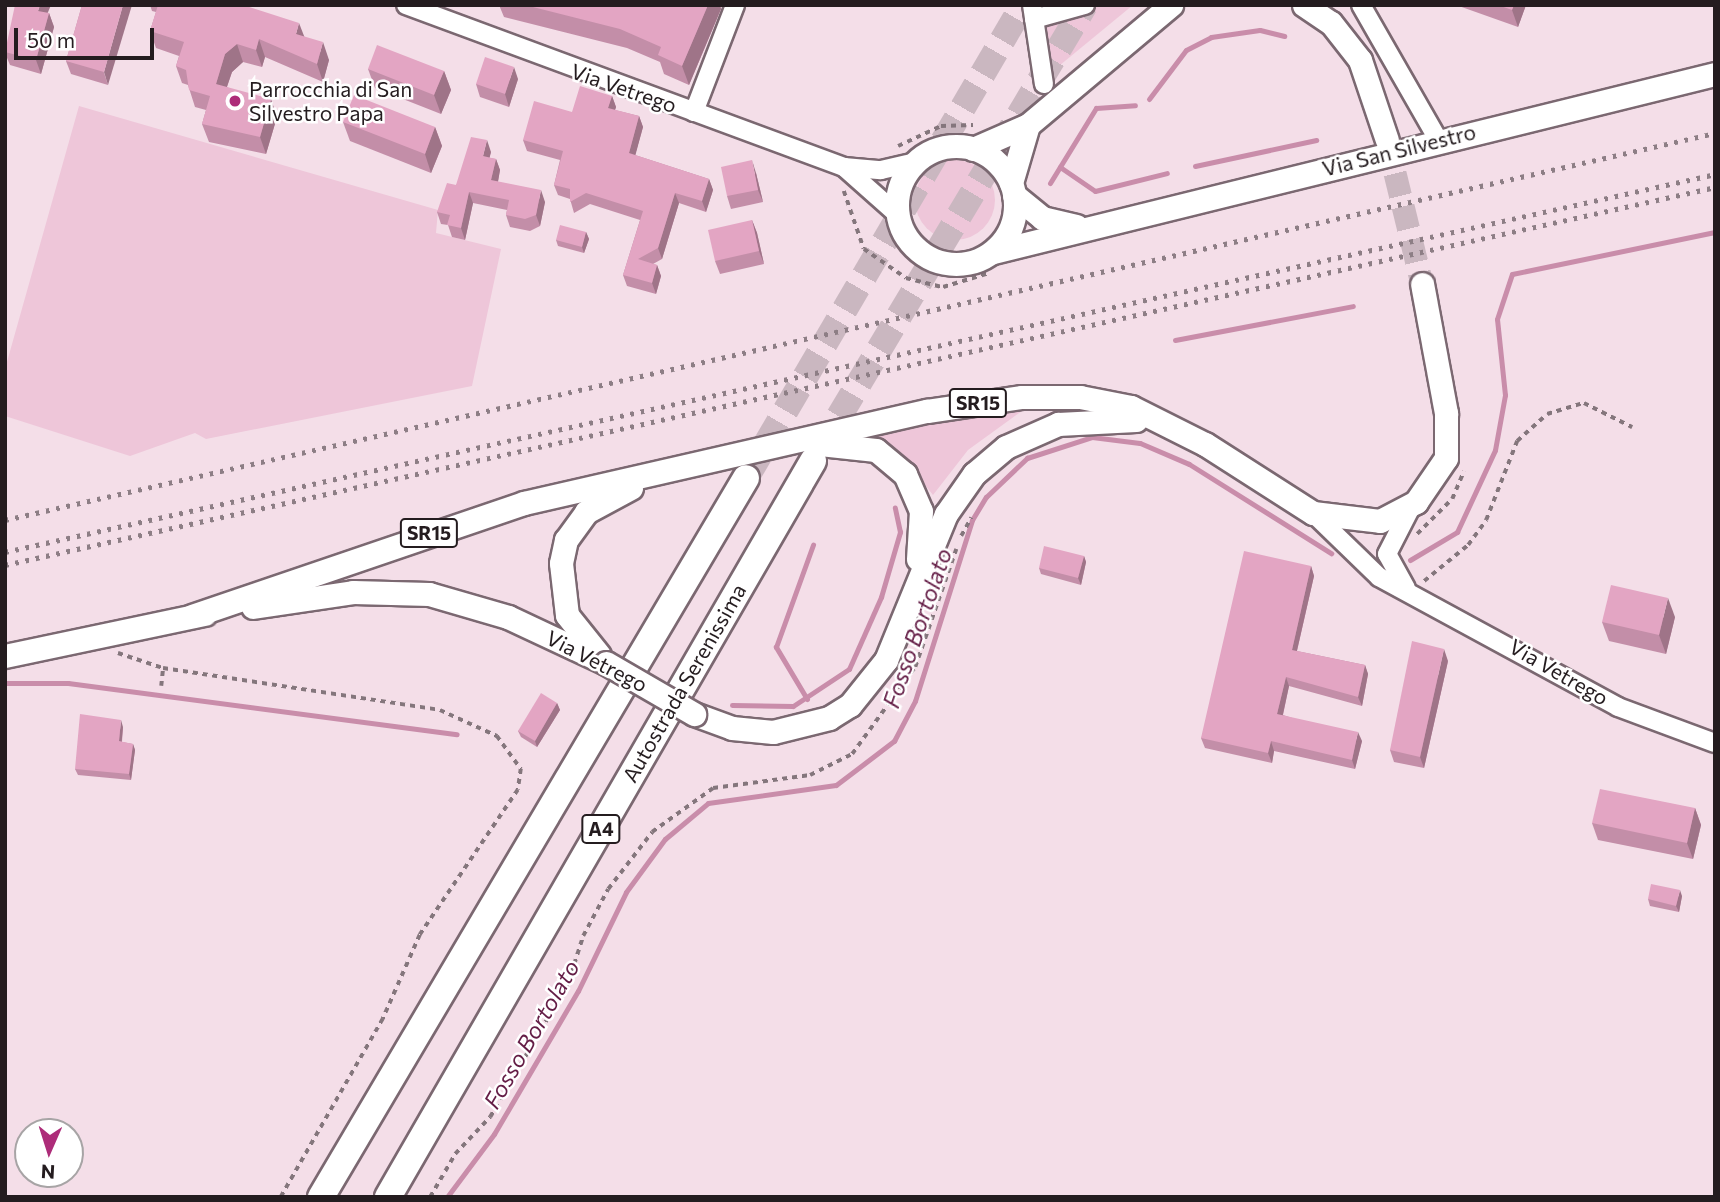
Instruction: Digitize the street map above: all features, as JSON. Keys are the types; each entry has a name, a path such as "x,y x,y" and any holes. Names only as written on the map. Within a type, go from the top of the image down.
{"highway":[{"name":"Autostrada Serenissima","path":"388,1197 813,461"},
{"name":"A4","path":"321,1197 746,478"}],"main road":[{"name":"Via Vetrego","path":"916,162 953,146 973,149 1028,125 1171,5"},
{"path":"1304,5 1331,23 1360,60 1387,140"},
{"name":"Via San Silvestro","path":"993,251 1082,227 1715,74"},
{"path":"993,251 1012,226 1013,189 1028,125"},
{"path":"973,149 1002,168 1013,189"},
{"path":"898,215 904,178 916,162"},
{"name":"Via San Silvestro","path":"1013,189 1042,218 1082,227"},
{"name":"Via Vetrego","path":"898,215 905,235 935,260 975,261 993,251"},
{"path":"1411,507 1438,477 1448,442 1422,284"},
{"name":"Via Vetrego","path":"192,616 464,521 616,480 672,473 927,411 1022,397 1111,402 1174,427 1313,513 1361,523 1411,507"},
{"name":"Via Vetrego","path":"5,656 192,616 353,592 429,594 508,617 606,663 694,714 751,732 829,719 870,685 886,660 915,580 954,501 1006,447 1058,424 1090,418 1174,427"},
{"name":"SR15","path":"782,447 858,444 895,464 921,511 915,580"},
{"name":"SR15","path":"606,663 564,605 560,576 566,540 597,503 672,473"}],"street":[{"name":"Via Vetrego","path":"406,5 844,167 881,170 916,162"},
{"path":"694,112 735,5"},
{"path":"1044,84 1033,12 1085,5"},
{"path":"1361,5 1439,141"},
{"name":"Via Vetrego","path":"844,167 898,215"},
{"path":"1408,591 1387,554 1411,507"},
{"name":"Via Vetrego","path":"1313,513 1364,567 1618,706 1715,743"}],"path":[{"path":"892,148 941,126 988,123"},
{"path":"1433,572 1468,545 1486,520 1517,441 1547,414 1584,403 1632,427"},
{"path":"430,1197 454,1154 490,1117 568,983 583,936 608,889 652,832 713,788 810,775 852,754 915,667 977,507"},
{"path":"108,634 114,651 128,660 163,668 440,710 497,736 521,769 518,790 420,935 383,1019 281,1197"},
{"path":"161,686 163,668"}],"shaded area":[{"path":"1102,5 1133,5 1048,75 1039,26"},
{"path":"79,106 438,210 436,233 501,249 472,386 206,439 195,433 130,456 5,416 5,369"},
{"path":"955,160 970,163 983,172 992,185 995,200 992,215 983,228 970,237 955,240 940,237 927,228 918,215 915,200 918,185 927,172 940,163"},
{"path":"1026,408 968,450 933,495 900,454 864,435"}],"building":[{"path":"15,5 40,5 38,11 49,13 36,60 5,52"},
{"path":"82,5 123,5 104,72 66,61"},
{"path":"158,5 243,5 299,23 296,34 323,42 317,64 259,39 256,50 237,44 225,54 216,84 271,99 260,137 202,124 210,96 189,90 186,70 176,66 184,42 150,31"},
{"path":"525,5 708,5 682,66 658,55 661,47 620,29"},
{"path":"1498,5 1514,5 1512,10"},
{"path":"377,45 444,71 434,95 368,69"},
{"path":"485,57 514,67 505,94 476,84"},
{"path":"580,86 612,96 608,108 639,116 629,153 709,179 702,201 675,193 658,248 638,259 657,265 652,283 623,275 643,211 586,193 570,202 570,189 554,185 563,151 523,140 534,101 572,112"},
{"path":"354,95 435,127 425,154 343,122"},
{"path":"471,137 487,140 483,156 496,159 491,180 541,190 536,215 525,219 506,215 509,200 469,192 461,228 447,225 450,215 437,212 447,183 456,185"},
{"path":"752,160 758,190 727,196 721,167"},
{"path":"752,220 759,251 715,261 708,230"},
{"path":"560,225 586,232 582,247 556,240"},
{"path":"1044,546 1084,556 1078,578 1039,568"},
{"path":"1244,551 1311,566 1292,650 1365,665 1358,697 1286,677 1277,714 1358,732 1352,760 1271,741 1268,753 1201,738"},
{"path":"1611,585 1668,598 1659,635 1602,622"},
{"path":"1412,641 1444,649 1420,757 1390,750"},
{"path":"541,693 557,703 535,741 518,731"},
{"path":"80,714 121,720 119,741 133,744 129,774 75,769"},
{"path":"1600,789 1695,808 1687,843 1592,823"},
{"path":"1651,884 1680,890 1676,906 1648,899"}],"waterway":[{"path":"1149,99 1186,50 1211,37 1260,30 1284,36"},
{"path":"1050,183 1096,108 1135,105"},
{"path":"1195,166 1316,140"},
{"path":"1060,167 1095,191 1167,173"},
{"name":"Fosso Bortolato","path":"1410,560 1457,532 1495,450 1505,395 1497,319 1512,274 1715,232"},
{"path":"1175,340 1353,306"},
{"name":"Fosso Bortolato","path":"447,1197 494,1134 578,991 626,892 665,839 708,803 836,785 894,741 915,701 972,520 986,497 1027,458 1092,437 1140,443 1189,464 1331,553"},
{"path":"732,705 793,706 849,669 881,597 900,532 895,508"},
{"path":"807,699 776,647 813,545"},
{"name":"Fosso Bortolato","path":"5,683 68,683 457,734"}],"tunnel":[{"path":"746,478 1023,5"},
{"path":"819,450 1085,5"},
{"path":"1387,140 1422,284"}],"railway":[{"path":"5,520 1715,133"},
{"path":"5,552 1715,174"},
{"path":"5,565 1715,187"}],"place":[{"name":"Parrocchia di San Silvestro Papa","path":"235,101"}]}
